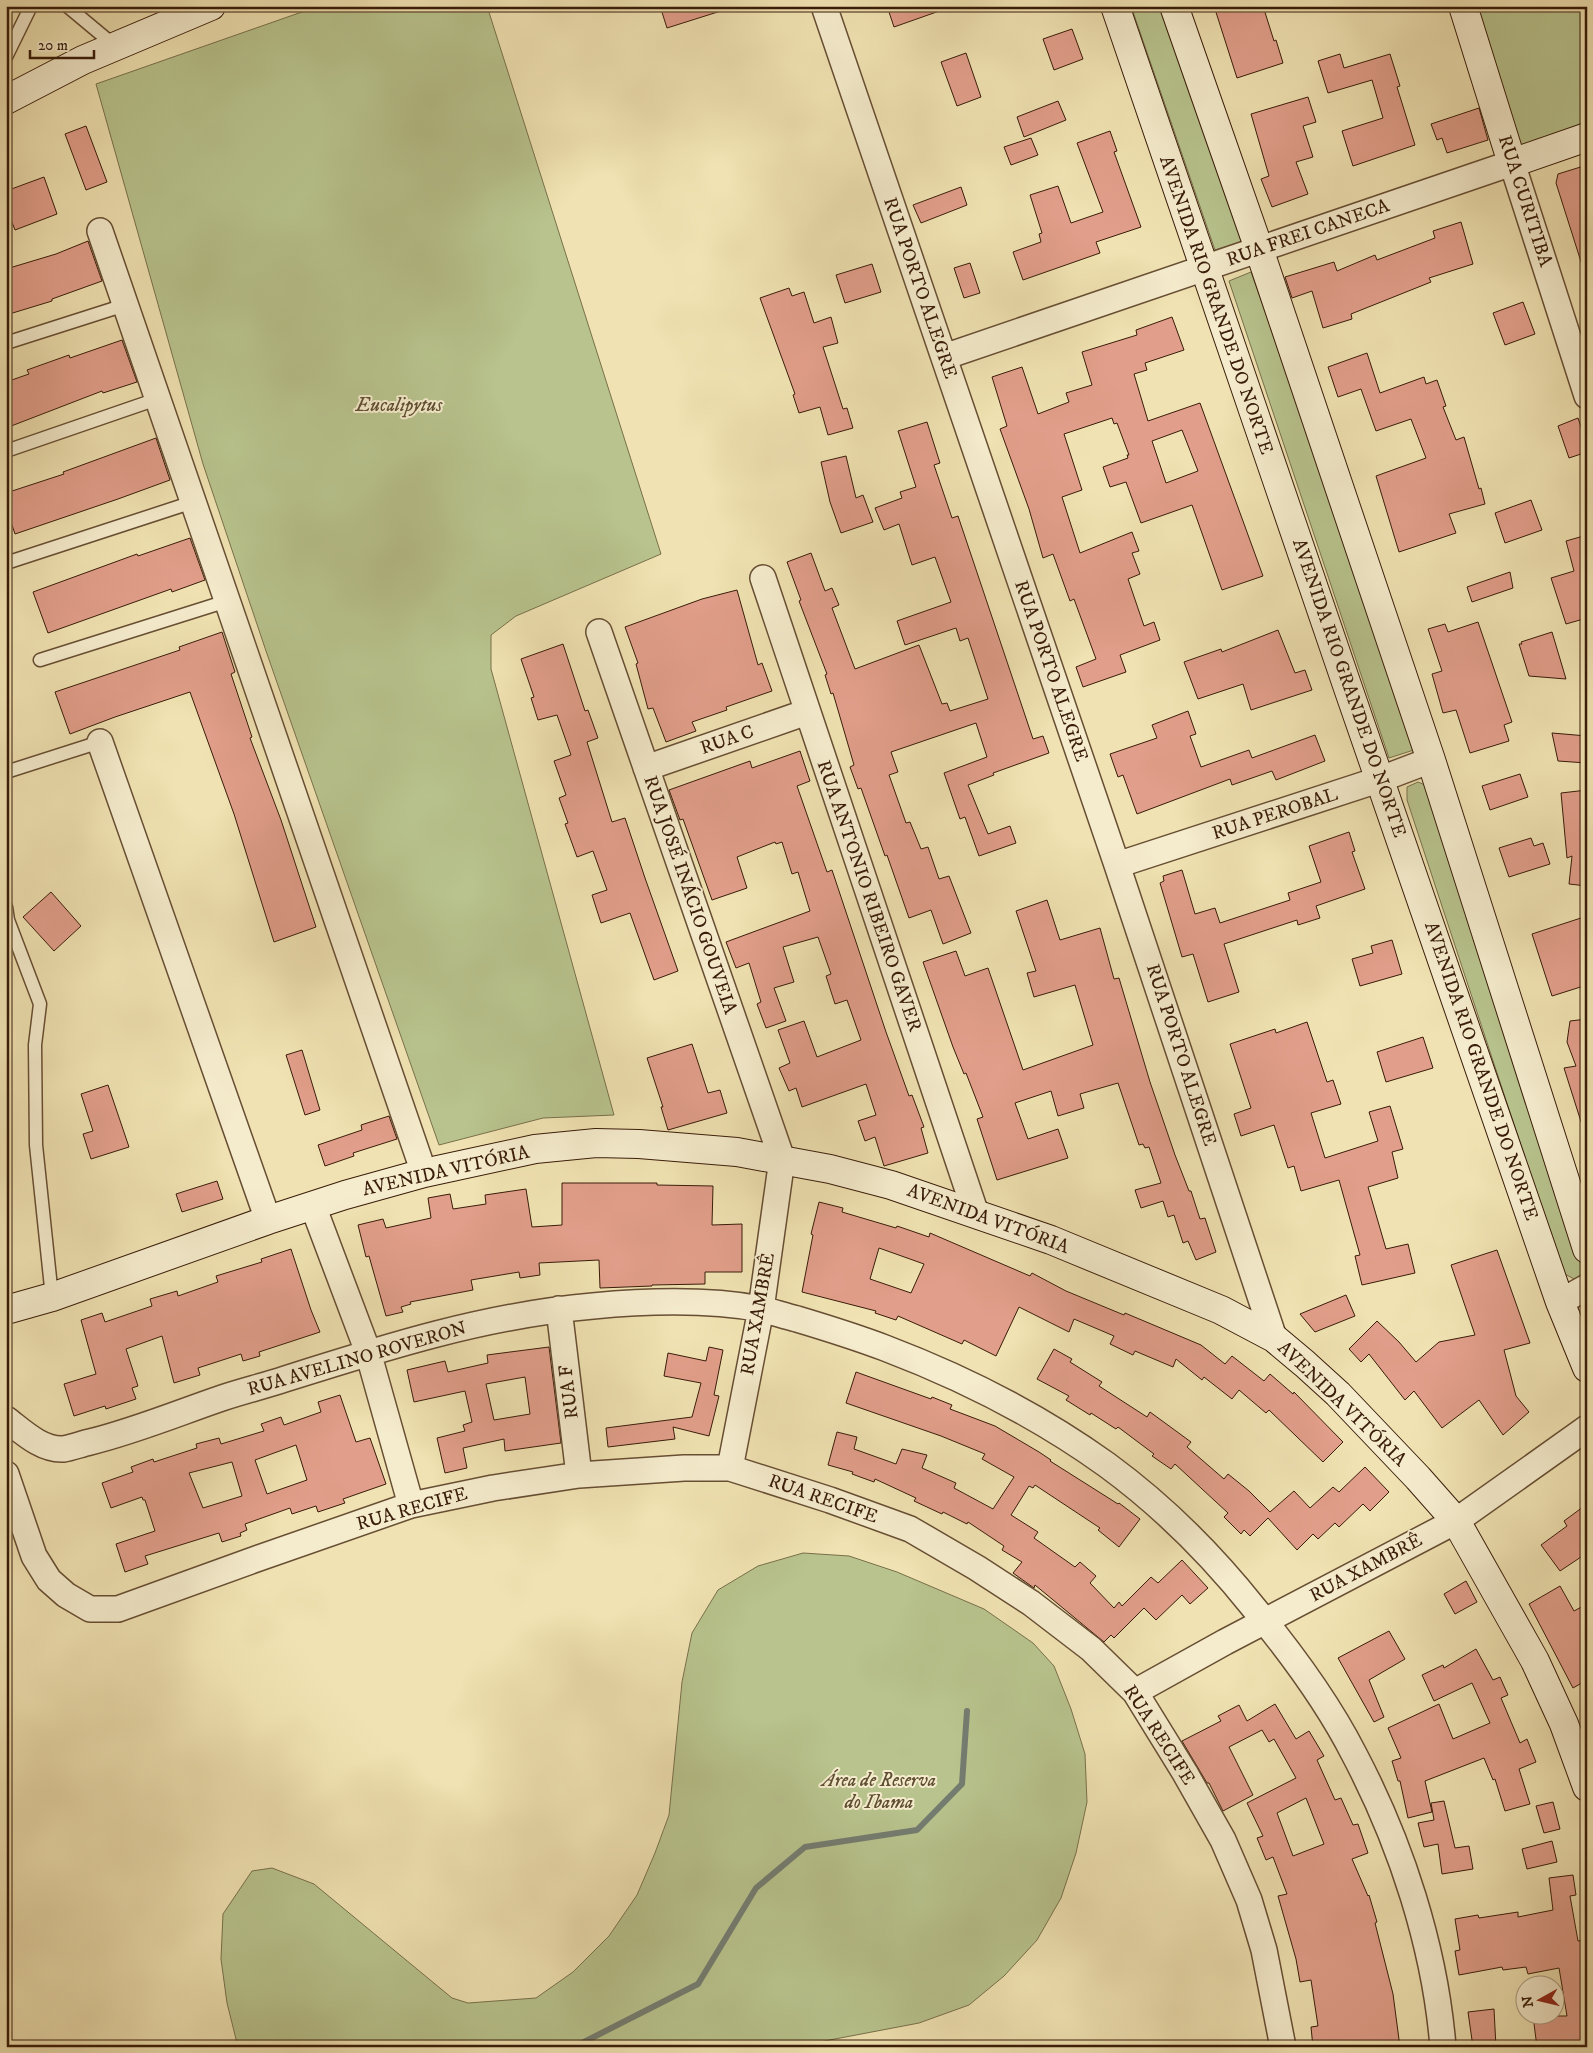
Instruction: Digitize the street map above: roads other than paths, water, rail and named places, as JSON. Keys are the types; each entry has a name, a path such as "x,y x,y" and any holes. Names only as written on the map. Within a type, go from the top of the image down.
{"main road":[{"path":"6,100 83,60 211,6"},
{"name":"AVENIDA RIO GRANDE DO NORTE","path":"1114,6 1203,270 1381,779 1560,1302 1587,1368"},
{"path":"1174,6 1259,249 1431,760 1587,1249"},
{"name":"RUA CURITIBA","path":"1463,6 1512,163"},
{"name":"RUA FREI CANECA","path":"1512,163 1587,137"},
{"name":"AVENIDA VITÓRIA","path":"6,1310 52,1297 268,1220 313,1206 424,1173 535,1150 596,1143 639,1144 737,1152 782,1159 891,1185 1051,1240 1221,1310 1274,1338 1338,1394 1456,1521 1535,1661 1564,1724 1586,1779"}],"street":[{"name":"RUA PORTO ALEGRE","path":"824,6 1117,865 1274,1338"},
{"name":"RUA FREI CANECA","path":"944,357 1512,163"},
{"name":"RUA CURITIBA","path":"1512,163 1587,396"},
{"path":"100,231 424,1173"},
{"name":"RUA ANTONIO RIBEIRO GAVER","path":"763,578 976,1214"},
{"name":"RUA JOSÉ INÁCIO GOUVEIA","path":"599,632 782,1159"},
{"name":"RUA C","path":"646,768 807,712"},
{"path":"100,742 268,1220"},
{"name":"RUA PEROBAL","path":"1117,865 1381,779 1431,760"},
{"name":"RUA XAMBRÊ","path":"730,1468 761,1309 782,1159"},
{"path":"313,1206 368,1352 411,1505"},
{"path":"1560,1302 1587,1287"},
{"name":"RUA AVELINO ROVERON","path":"6,1419 33,1440 60,1450 120,1435 224,1398 368,1352 432,1334 559,1309 598,1305 715,1304 761,1309 844,1333 917,1360 969,1383 1059,1433 1110,1467 1196,1540 1290,1653 1355,1754 1417,1906 1432,1966 1443,2047"},
{"name":"RUA F","path":"559,1309 579,1475"},
{"name":"RUA XAMBRÊ","path":"1135,1692 1265,1621 1456,1521 1587,1428"},
{"name":"RUA RECIFE","path":"6,1474 34,1556 49,1580 66,1596 90,1609 118,1609 411,1505 493,1488 579,1475 684,1468 730,1468 830,1500 910,1529 977,1568 1031,1603 1091,1649 1135,1692 1185,1773 1223,1840 1249,1900 1264,1950 1283,2047"}],"lane":[{"path":"6,57 31,6"},
{"path":"67,6 115,46"},
{"path":"6,343 125,305"},
{"path":"6,451 157,399"},
{"path":"6,563 193,502"},
{"path":"40,660 227,601"},
{"path":"6,772 100,742"},
{"path":"6,907 8,920 40,1004 35,1044 36,1144 52,1297"}],"waterway":[{"path":"574,2047 698,1984 756,1888 805,1847 917,1830 962,1784 967,1711"}],"park label":[{"name":"Eucalipytus","path":"399,405"},
{"name":"Área de Reserva do Ibama","path":"879,1791"}]}
